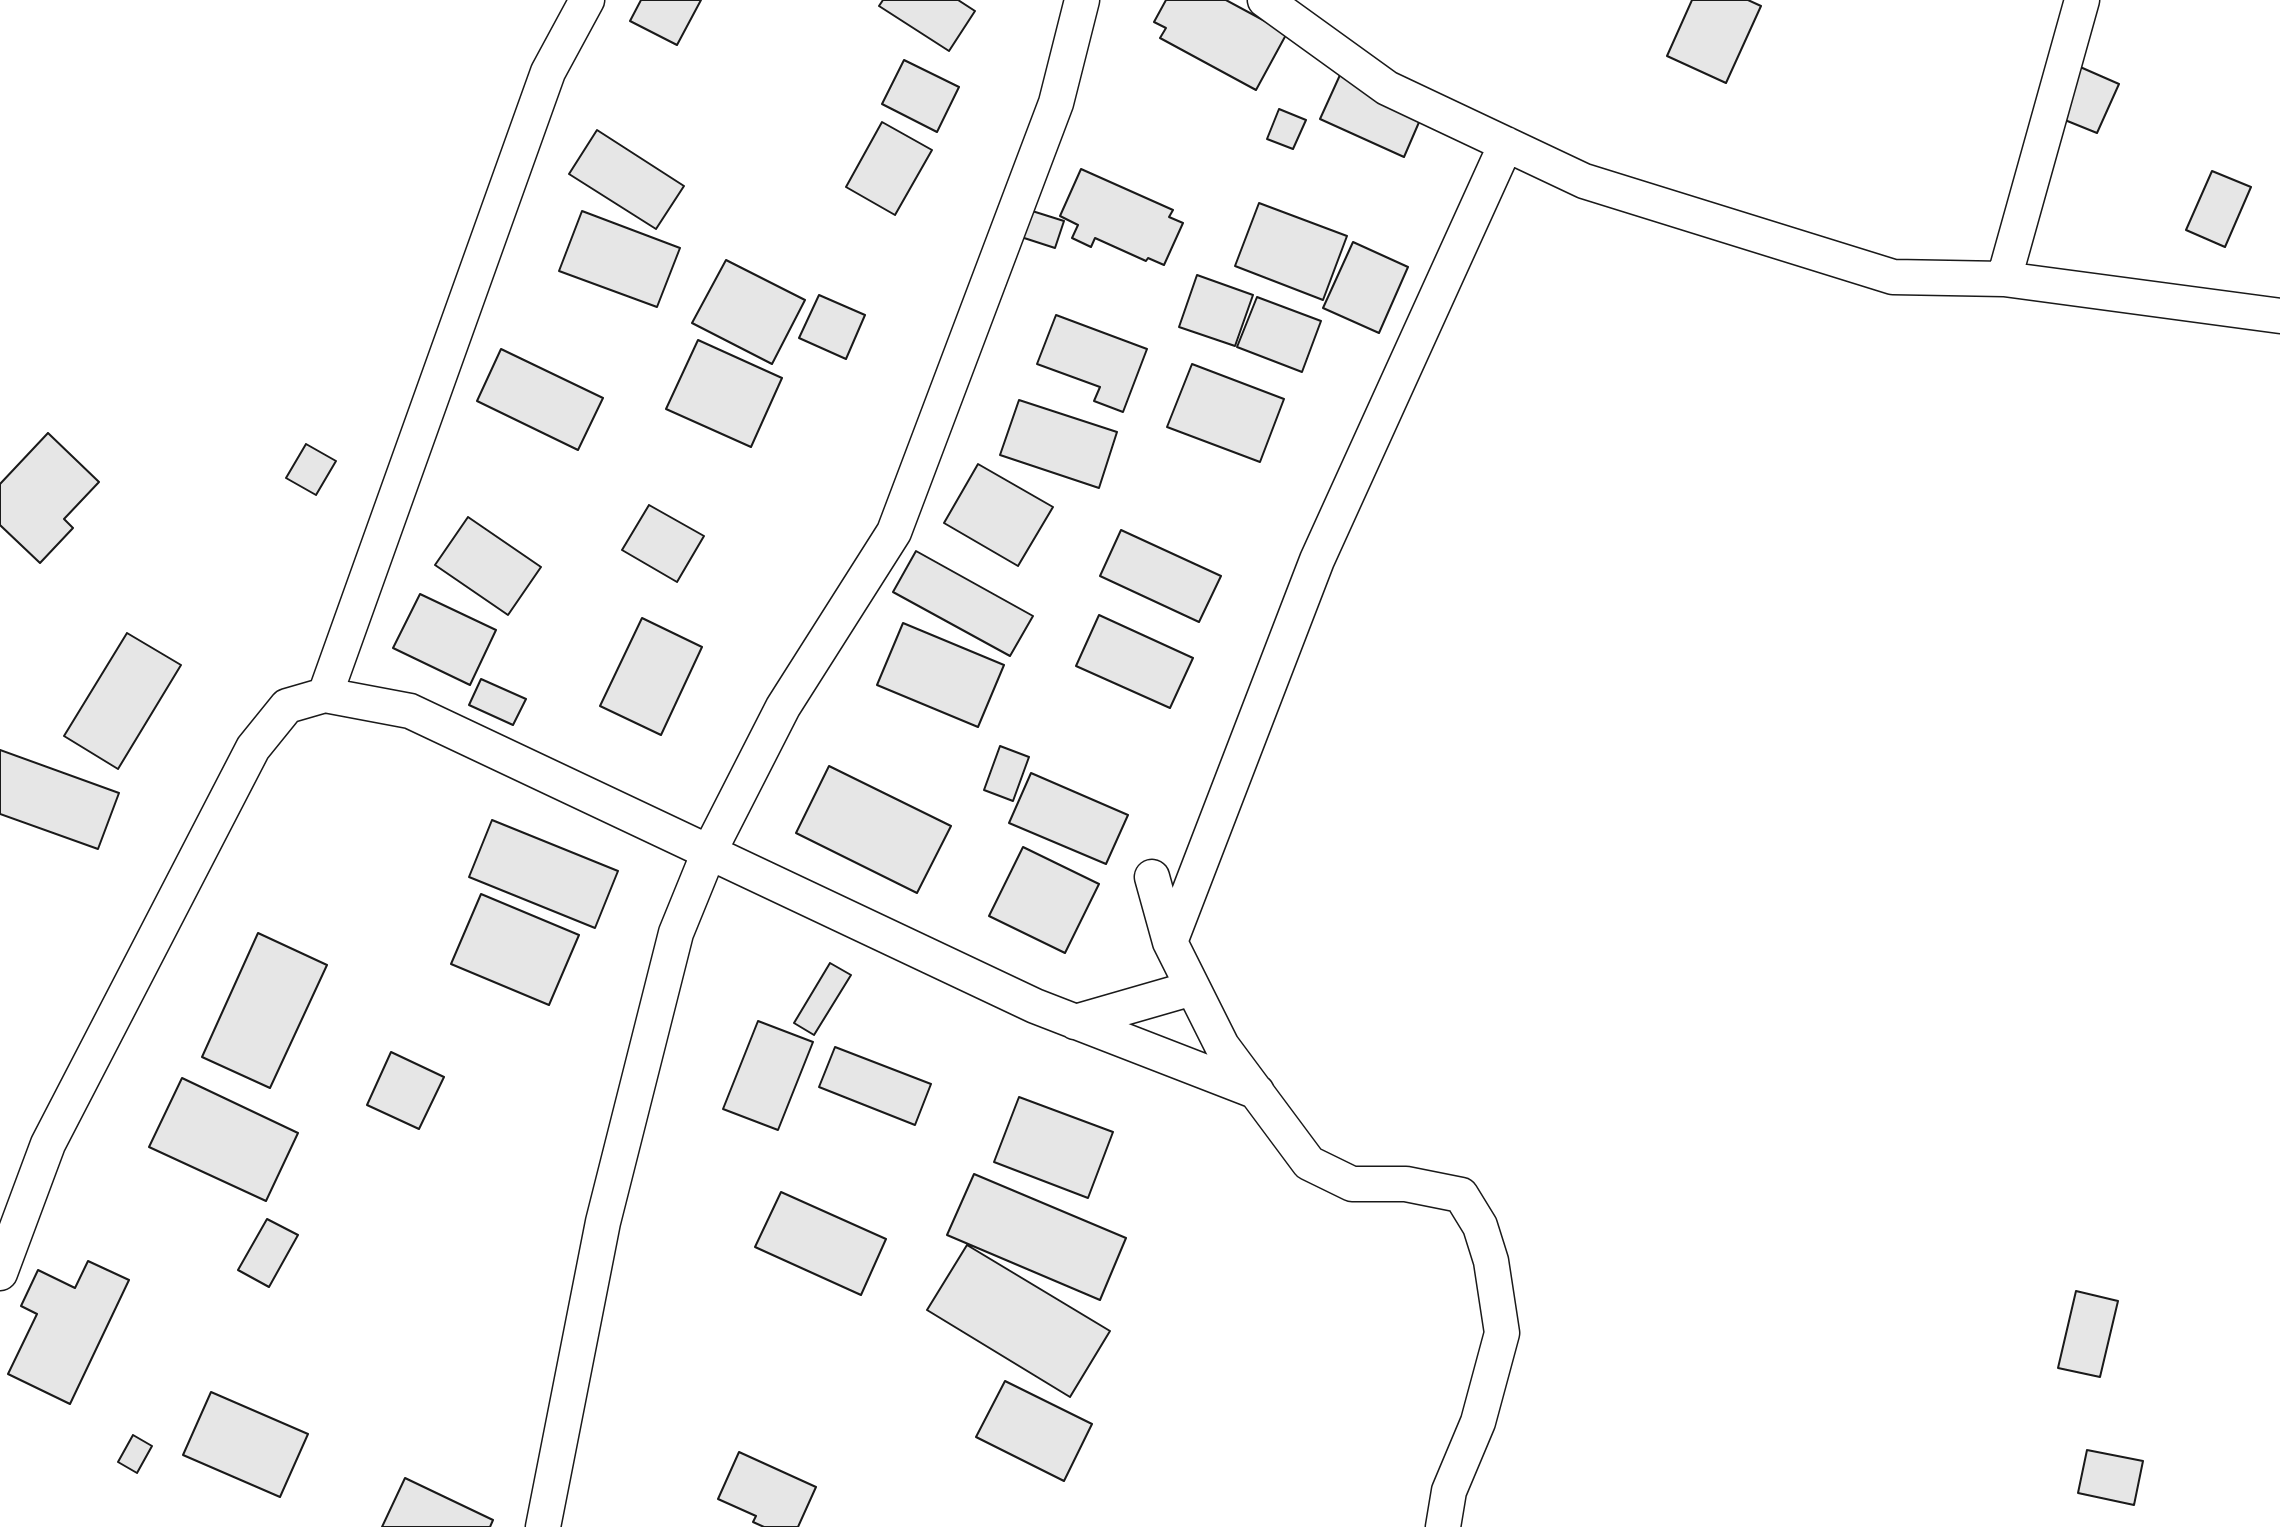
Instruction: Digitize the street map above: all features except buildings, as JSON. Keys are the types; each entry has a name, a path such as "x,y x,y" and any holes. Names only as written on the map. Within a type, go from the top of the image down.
{"street":[{"path":"325,695 548,72 587,0"},
{"path":"543,1527 603,1222 676,933 709,852 783,707 894,532 1056,103 1082,0"},
{"path":"1265,0 1387,88 1584,181 1893,277 2004,279 2280,316"},
{"path":"2004,279 2082,0"},
{"path":"1170,942 1317,560 1506,144"},
{"path":"0,1273 48,1144 253,748 287,706 325,695 410,711 1035,1006 1257,1092"},
{"path":"1152,877 1170,942 1222,1046 1309,1163 1352,1184 1406,1184 1461,1195 1480,1226 1491,1261 1502,1333 1478,1422 1449,1491 1443,1527"},
{"path":"1075,1022 1193,988"}]}
